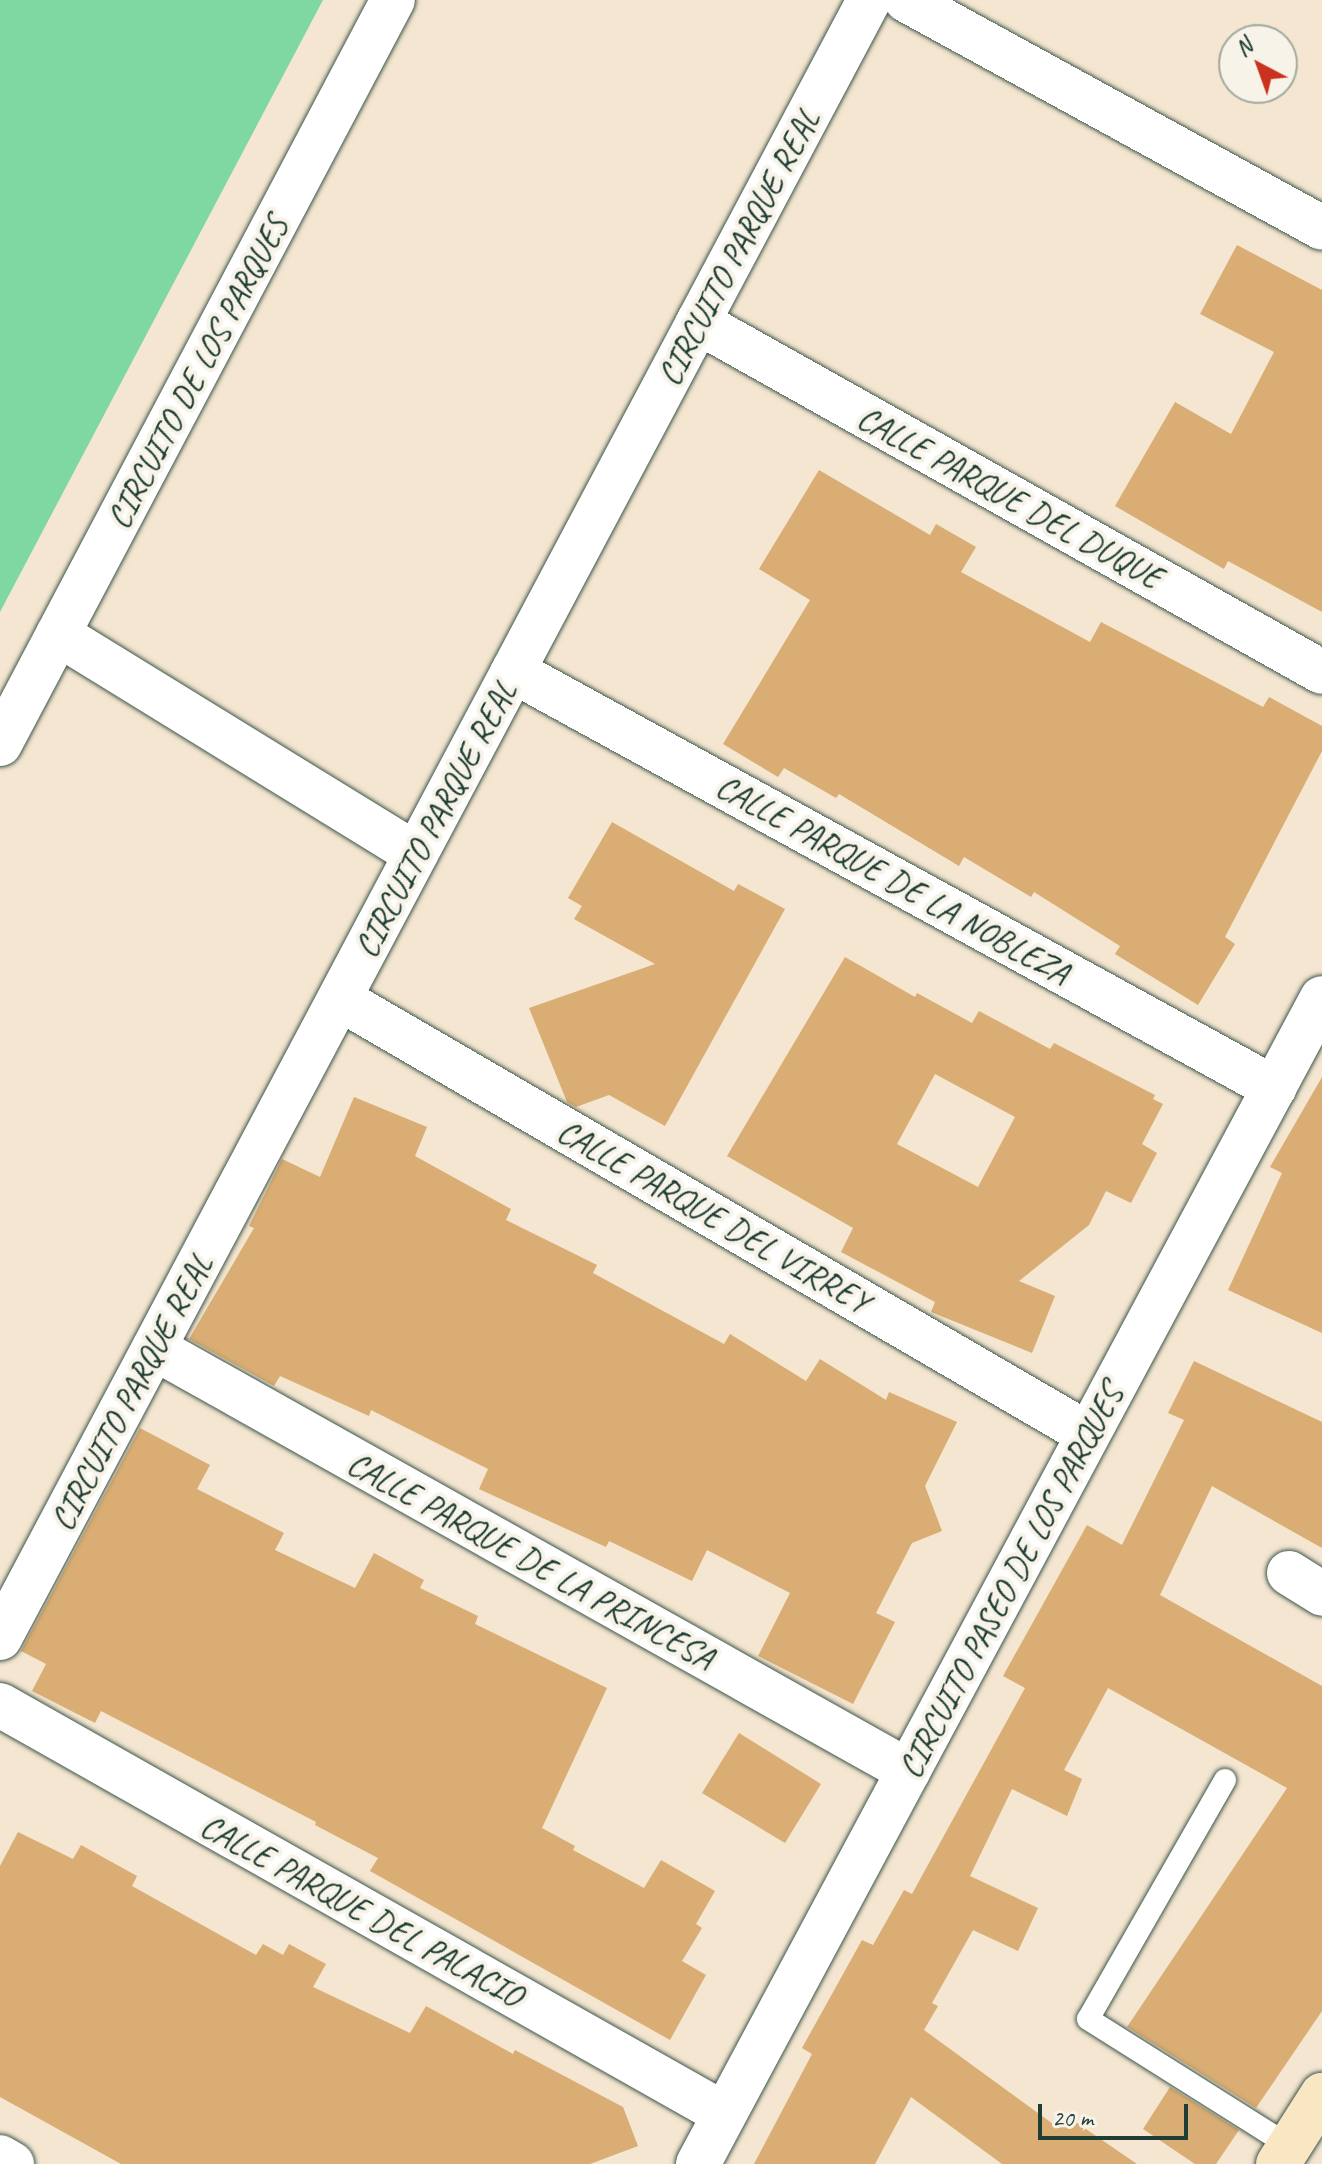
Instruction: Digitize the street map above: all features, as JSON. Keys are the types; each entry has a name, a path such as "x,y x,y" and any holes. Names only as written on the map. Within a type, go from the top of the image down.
{"main road":[{"path":"1284,2155 1322,2095"}],"street":[{"name":"CIRCUITO DE LOS PARQUES","path":"0,744 393,0"},
{"name":"CIRCUITO PARQUE REAL","path":"0,1638 869,0"},
{"path":"906,0 1322,228"},
{"name":"CALLE PARQUE DEL DUQUE","path":"698,322 1322,672"},
{"path":"58,634 416,854"},
{"name":"CALLE PARQUE DE LA NOBLEZA","path":"513,671 1274,1088"},
{"name":"CIRCUITO PASEO DE LOS PARQUES","path":"698,2164 1322,998"},
{"name":"CALLE PARQUE DEL VIRREY","path":"340,999 1088,1434"},
{"name":"CALLE PARQUE DE LA PRINCESA","path":"154,1348 908,1771"},
{"name":"CALLE PARQUE DEL PALACIO","path":"0,1705 724,2114"},
{"path":"0,2157 12,2164"}],"lane":[{"path":"1225,1780 1088,2019 1284,2155"}],"green space":[{"path":"0,0 323,0 0,612"}],"building":[{"path":"1237,245 1322,290 1322,612 1228,561 1224,569 1115,506 1175,402 1231,434 1274,352 1200,314"},
{"path":"819,470 930,535 936,524 976,547 961,572 1090,642 1101,622 1263,707 1269,697 1322,726 1322,751 1225,937 1235,944 1198,1005 1115,954 1120,946 1034,892 1031,897 964,857 959,866 839,794 836,798 784,768 778,777 723,744 810,600 759,569"},
{"path":"612,822 734,891 738,884 785,909 665,1126 609,1095 576,1107 567,1102 529,1008 655,964 574,919 582,906 568,898"},
{"path":"845,957 915,997 917,993 972,1023 979,1011 1050,1049 1054,1043 1155,1095 1153,1099 1163,1104 1142,1144 1157,1153 1131,1203 1106,1191 1089,1225 1019,1281 1055,1296 1032,1353 931,1312 935,1302 841,1252 853,1228 727,1156","holes":["935,1074 1015,1117 978,1187 897,1144"]},
{"path":"1322,1077 1322,1333 1228,1290 1282,1173 1270,1167"},
{"path":"354,1097 427,1127 415,1156 511,1209 506,1220 597,1265 593,1273 724,1344 730,1334 806,1381 820,1359 886,1400 889,1392 957,1422 925,1486 942,1531 912,1543 876,1613 895,1622 853,1704 758,1656 790,1593 707,1550 692,1581 609,1541 606,1547 479,1489 488,1469 371,1410 369,1416 280,1376 274,1386 189,1339 254,1228 249,1226 282,1159 320,1177"},
{"path":"1194,1361 1322,1422 1322,1548 1212,1486 1160,1595 1322,1686 1322,2011 1256,2108 1127,2027 1287,1788 1108,1688 1064,1770 1082,1779 1067,1816 1012,1789 970,1876 1038,1908 1018,1951 973,1930 932,2003 938,2006 924,2030 1053,2124 1061,2112 1137,2164 1002,2164 911,2097 875,2164 754,2164 812,2054 802,2048 862,1940 873,1945 904,1890 912,1894 1025,1688 1003,1676 1087,1525 1122,1545 1184,1420 1168,1413"},
{"path":"140,1428 210,1465 197,1489 284,1533 275,1550 355,1588 374,1553 424,1580 420,1588 478,1616 475,1624 607,1688 542,1828 575,1846 573,1850 644,1888 661,1860 715,1891 696,1924 702,1928 682,1961 706,1975 670,2040 370,1871 378,1858 315,1825 316,1822 101,1711 95,1723 32,1691 46,1664 21,1651"},
{"path":"739,1733 821,1784 785,1843 702,1793"},
{"path":"18,1832 73,1859 81,1845 137,1876 132,1886 256,1955 263,1944 283,1955 289,1944 326,1964 313,1987 410,2033 426,2006 513,2054 515,2050 623,2107 638,2146 590,2164 121,2164 0,2097 0,1866"},
{"path":"1170,2087 1239,2130 1216,2164 1195,2164 1143,2129"}]}
